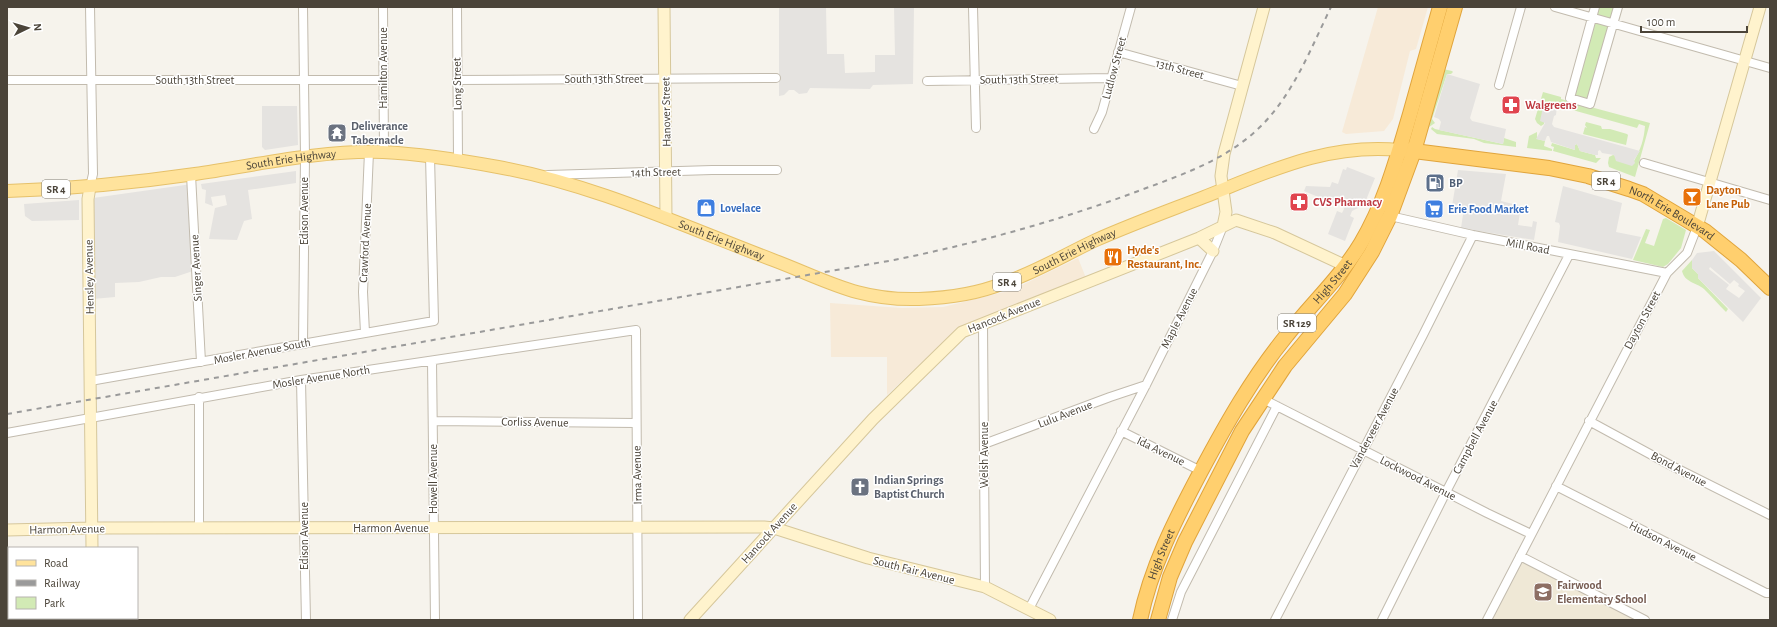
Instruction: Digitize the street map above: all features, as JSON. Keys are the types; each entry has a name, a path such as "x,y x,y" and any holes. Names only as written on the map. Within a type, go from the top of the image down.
{"highway":[{"name":"High Street","path":"1158,620 1170,577 1185,542 1242,431 1285,366 1345,294 1372,252 1390,216 1407,151 1440,7"},
{"name":"High Street","path":"1140,620 1152,574 1167,536 1227,422 1264,364 1346,266 1361,243 1376,214 1392,175 1407,151 1455,7"},
{"name":"North Erie Boulevard","path":"1407,151 1549,168 1588,176 1643,194 1698,227 1741,260 1770,288"}],"main road":[{"name":"South Erie Highway","path":"7,191 90,187 192,175 304,157 369,152 430,156 502,167 607,196 788,265 841,288 879,298 933,298 970,293 1007,282 1098,239 1302,160 1323,154 1362,148 1407,151"}],"street":[{"name":"Hensley Avenue","path":"90,7 93,174 88,199 92,547"},
{"name":"Edison Avenue","path":"303,7 303,343"},
{"name":"Hamilton Avenue","path":"383,7 382,80 384,152"},
{"name":"Long Street","path":"457,7 458,160"},
{"name":"Hanover Street","path":"664,7 667,172 666,218"},
{"path":"973,7 976,128"},
{"name":"Ludlow Street","path":"1094,129 1102,112 1131,7"},
{"name":"Maple Avenue","path":"1029,609 1146,385 1213,251 1223,226 1226,212 1221,176 1224,154 1264,7"},
{"path":"1499,85 1521,7"},
{"path":"1555,7 1770,68"},
{"path":"1595,7 1570,98 1590,104 1618,7"},
{"name":"Dayton Street","path":"1487,620 1666,273 1687,253 1698,227 1709,182 1760,7"},
{"name":"13th Street","path":"1118,52 1242,86"},
{"name":"South 13th Street","path":"457,80 776,78"},
{"name":"South 13th Street","path":"927,81 1112,78"},
{"name":"South 13th Street","path":"7,80 382,80"},
{"name":"Crawford Avenue","path":"365,333 363,292 369,152"},
{"name":"Mosler Avenue South","path":"90,381 434,321 430,156"},
{"path":"1644,163 1770,200"},
{"name":"14th Street","path":"536,176 621,172 777,170"},
{"name":"Singer Avenue","path":"192,175 201,362"},
{"name":"Mill Road","path":"1390,216 1473,235 1666,273"},
{"name":"Hancock Avenue","path":"690,620 878,414 962,332 1200,238 1236,220 1243,221 1275,233 1346,266"},
{"name":"Vanderveer Avenue","path":"1274,620 1423,335 1473,235"},
{"path":"1200,238 1213,251"},
{"name":"Campbell Avenue","path":"1382,620 1446,492 1569,254"},
{"name":"Welsh Avenue","path":"983,324 985,587"},
{"name":"Mosler Avenue North","path":"7,433 199,397 301,380 636,330"},
{"name":"Irma Avenue","path":"636,330 638,620"},
{"name":"Howell Avenue","path":"432,361 435,620"},
{"name":"Edison Avenue","path":"301,380 306,620"},
{"name":"Lulu Avenue","path":"984,444 1146,385"},
{"path":"199,397 200,529"},
{"name":"Lockwood Avenue","path":"1263,399 1531,534"},
{"path":"1172,620 1181,592 1278,406"},
{"name":"Bond Avenue","path":"1589,420 1678,469 1770,515"},
{"name":"Corliss Avenue","path":"433,421 636,423"},
{"name":"Ida Avenue","path":"1121,431 1201,471"},
{"name":"Hudson Avenue","path":"1556,486 1712,567 1766,594 1770,593"},
{"name":"Harmon Avenue","path":"7,530 91,528 637,528 749,526 774,528"},
{"name":"South Fair Avenue","path":"774,528 868,558 985,587 1050,620"},
{"path":"1520,556 1645,620"}],"shaded area":[{"path":"779,7 826,7 827,54 844,54 845,73 875,72 875,55 895,55 894,7 914,7 913,84 873,85 870,89 810,88 807,93 799,94 794,90 789,90 784,95 779,96"},
{"path":"1378,7 1428,7 1416,49 1410,51 1393,119 1384,131 1346,134 1342,132"},
{"path":"1447,74 1480,84 1470,118 1472,121 1506,129 1503,144 1439,130 1441,122 1439,119 1434,117"},
{"path":"1551,104 1557,106 1556,115 1554,116 1552,124 1554,127 1640,151 1634,160 1635,163 1632,166 1616,161 1614,155 1602,153 1600,150 1598,151 1598,155 1580,151 1577,144 1575,145 1575,150 1551,142 1549,136 1547,136 1545,141 1536,139 1545,123 1540,121 1543,107"},
{"path":"262,106 297,106 298,145 265,150 262,147"},
{"path":"1347,167 1375,178 1364,205 1352,211 1350,216 1354,218 1345,241 1328,234 1337,211 1342,213 1344,209 1340,199 1336,200 1335,204 1304,191 1306,186 1330,187 1332,182 1338,184 1343,169 1346,170"},
{"path":"1458,170 1506,174 1501,201 1521,206 1518,225 1532,227 1533,221 1537,222 1534,240 1461,228 1464,208 1452,206"},
{"path":"296,171 296,183 248,190 252,219 244,221 237,240 209,239 215,208 227,205 225,195 211,197 213,206 205,203 206,190 202,189 201,184"},
{"path":"192,184 196,270 175,277 161,277 139,282 115,283 115,297 93,299 93,198"},
{"path":"1563,186 1622,203 1616,232 1641,237 1632,259 1558,242 1560,226 1559,223 1555,222"},
{"path":"79,200 79,220 32,221 25,216 24,204"},
{"path":"1714,251 1761,298 1743,322 1698,278 1698,274 1692,268 1692,260 1697,253","holes":["1710,267 1730,284 1734,280 1739,284 1738,286 1745,291 1739,298 1726,289 1729,285 1709,269"]},
{"path":"1078,258 1086,278 1031,298 957,329 887,395 887,357 831,357 830,303 902,308 943,307 1012,290"},
{"name":"Fairwood Elementary School","path":"1523,562 1636,620 1491,620 1520,563"}],"green space":[{"path":"1595,7 1618,7 1590,104 1570,98"},
{"path":"1443,69 1453,72 1451,74 1447,74 1432,119 1435,123 1429,127"},
{"path":"1543,92 1561,97 1561,99 1650,123 1635,177 1609,167 1609,157 1613,155 1634,161 1642,144 1645,126 1639,124 1637,128 1551,104 1544,124 1541,126 1535,119"},
{"path":"1586,122 1601,126 1602,129 1610,129 1627,134 1626,145 1583,134 1585,127 1587,128 1585,125"},
{"path":"1432,127 1435,129 1503,144 1504,138 1516,142 1516,147 1484,143 1474,139 1437,134 1431,129"},
{"path":"1537,132 1537,139 1545,141 1544,146 1552,149 1552,151 1527,148 1529,136"},
{"path":"1552,143 1575,150 1575,145 1577,144 1580,151 1595,155 1596,158 1601,158 1596,163 1553,151 1554,147 1551,146"},
{"path":"1666,218 1686,230 1681,248 1668,264 1663,267 1633,260 1646,229 1650,230 1645,243 1654,246 1663,219"},
{"path":"1692,260 1692,268 1698,274 1698,278 1728,309 1726,312 1704,289 1688,280 1683,275 1682,271"}],"railway":[{"path":"7,414 894,260 957,246 1050,221 1111,201 1189,171 1220,157 1248,138 1273,113 1292,85 1301,70 1331,7"}],"place":[{"name":"Walgreens","path":"1511,105"},
{"name":"Deliverance Tabernacle","path":"337,133"},
{"name":"BP","path":"1435,183"},
{"name":"Dayton Lane Pub","path":"1692,197"},
{"name":"CVS Pharmacy","path":"1299,202"},
{"name":"Lovelace","path":"706,208"},
{"name":"Erie Food Market","path":"1434,209"},
{"name":"Hyde's Restaurant, Inc.","path":"1113,257"},
{"name":"Indian Springs Baptist Church","path":"860,487"},
{"name":"Fairwood Elementary School","path":"1543,592"}]}
